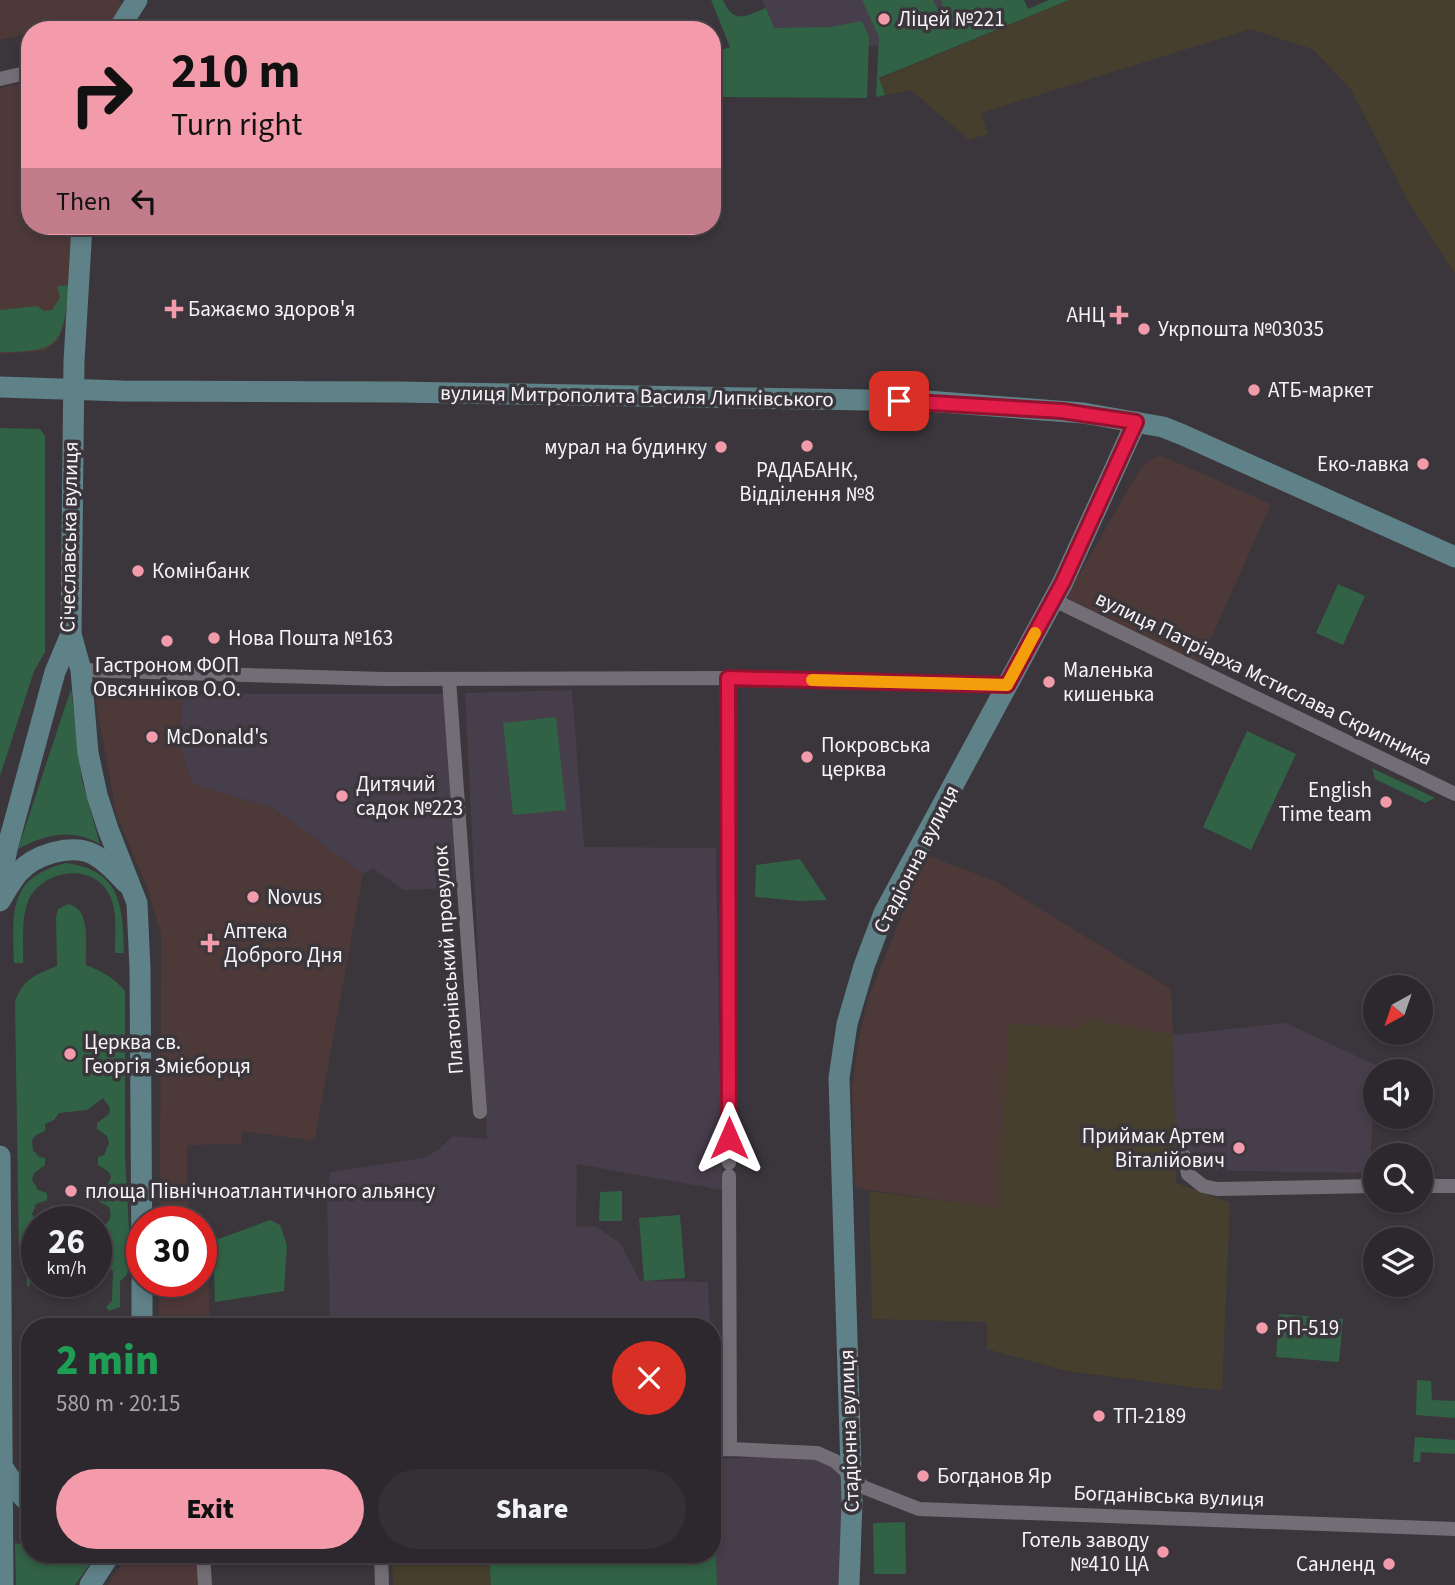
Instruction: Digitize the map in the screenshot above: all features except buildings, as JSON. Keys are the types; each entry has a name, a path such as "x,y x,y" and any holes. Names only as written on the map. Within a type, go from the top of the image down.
{"street":[{"path":"124,21 137,0"},
{"path":"0,79 21,74"},
{"name":"Січеславська вулиця","path":"0,886 55,672 71,634 73,390 82,235"},
{"name":"вулиця Митрополита Василя Липківського","path":"0,387 927,401 1070,412 1136,422 1183,435 1455,557"},
{"name":"Стадіонна вулиця","path":"849,1585 852,1502 839,1078 847,1024 863,966 884,913 1054,600 1136,422"},
{"name":"вулиця Патріарха Мстислава Скрипника","path":"1054,600 1455,794"},
{"path":"71,634 81,670 88,753 97,794 108,829 133,889 140,926 142,1206"},
{"path":"81,670 449,679 728,678 1007,685"},
{"path":"728,678 730,1448"},
{"name":"Платонівський провулок","path":"449,679 480,1112"},
{"path":"0,901 19,871 36,859 74,850 91,853 108,864 133,889"},
{"path":"0,1156 3,1585"},
{"path":"1184,1156 1188,1174 1203,1186 1217,1189 1363,1186"},
{"path":"1433,1186 1455,1186"},
{"path":"142,1297 142,1318"},
{"name":"Богданівська вулиця","path":"721,1449 817,1453 835,1461 863,1487 919,1509 1455,1529"},
{"path":"1,1465 21,1494"},
{"path":"90,1585 104,1563"},
{"path":"204,1563 205,1585"},
{"path":"381,1563 382,1585"}],"shaded area":[{"path":"0,0 118,0 123,6 113,21 21,21 21,35 0,40"},
{"name":"Ліцей №221","path":"762,0 1014,0 924,43 832,48 774,28"},
{"path":"1069,0 1455,0 1455,274 1407,200 1351,89 1312,49 1251,29 981,113 988,134 969,140 911,90 885,95 879,79"},
{"path":"21,83 21,235 74,235 67,317 58,341 45,351 0,354 0,88"},
{"path":"1157,456 1271,504 1200,663 1066,597 1142,466"},
{"path":"92,682 182,684 180,747 193,784 273,808 363,874 315,1138 308,1140 243,1131 241,1144 187,1145 188,1206 160,1206 161,933 147,887 117,816"},
{"path":"572,690 584,847 716,848 722,1190 577,1164 576,1226 597,1227 620,1243 640,1281 708,1282 710,1318 330,1318 327,1199 330,1172 423,1158 438,1150 453,1136 487,1139 465,693"},
{"name":"Дитячий садок №223","path":"182,694 444,694 456,888 403,890 373,868 363,874 273,808 193,784 180,747"},
{"path":"926,855 995,881 1171,989 1173,1035 1088,1019 1079,1028 1010,1024 998,1208 855,1188 852,1088 859,1039 868,999"},
{"path":"1087,1019 1173,1035 1176,1183 1230,1203 1222,1391 1066,1371 987,1349 987,1322 872,1319 869,1191 998,1208 1009,1024 1079,1028"},
{"path":"1286,1023 1363,1059 1363,1129 1372,1129 1371,1143 1363,1143 1363,1173 1176,1170 1173,1035"},
{"path":"159,1297 209,1297 210,1318 159,1318"},
{"path":"802,1455 826,1461 842,1474 845,1585 717,1585 716,1563 721,1563 721,1459"},
{"path":"122,1563 199,1563 200,1585 108,1585"},
{"path":"392,1563 490,1563 491,1585 393,1585"}],"green space":[{"path":"711,0 723,0 736,16 752,14 766,8 774,28 830,27 862,21 869,37 867,98 721,97 721,50 730,47"},
{"path":"862,0 933,0 937,8 943,6 941,0 1024,0 1028,9 1049,0 1069,0 879,78 885,95 876,97 879,37"},
{"path":"70,285 61,332 55,341 36,350 0,352 0,310 37,306 44,311 52,310 60,298 57,286"},
{"path":"0,428 40,429 45,436 45,652 34,671 0,776"},
{"path":"1338,584 1365,596 1343,645 1316,633"},
{"path":"71,689 82,781 100,844 79,836 59,835 18,849"},
{"path":"556,717 566,810 513,815 503,723"},
{"path":"1247,731 1296,754 1251,850 1203,827"},
{"path":"1372,768 1435,798 1425,803 1375,779"},
{"path":"800,859 827,900 800,901 755,897 756,865"},
{"path":"66,863 98,873 108,882 120,906 124,953 115,953 115,915 109,894 101,883 78,874 65,874 53,877 33,893 24,918 23,963 14,963 14,913 23,888 33,878"},
{"path":"68,904 81,913 86,929 86,965 107,975 125,991 126,1276 120,1281 120,1307 109,1311 106,1307 112,1301 112,1206 98,1201 98,1192 106,1188 111,1178 109,1172 98,1165 98,1157 104,1155 109,1143 107,1136 97,1129 97,1123 109,1114 110,1108 103,1098 87,1110 59,1113 54,1120 45,1124 45,1131 32,1140 33,1150 39,1157 45,1158 45,1165 34,1173 32,1180 38,1190 47,1193 47,1200 35,1206 21,1206 21,1255 19,1252 15,1002 26,983 57,966 58,909"},
{"path":"622,1191 622,1221 599,1221 600,1192"},
{"path":"680,1215 685,1278 644,1281 639,1218"},
{"path":"270,1220 280,1225 287,1245 284,1291 215,1302 217,1240"},
{"path":"1279,1314 1343,1319 1339,1362 1276,1357"},
{"path":"1417,1380 1431,1381 1432,1400 1455,1401 1455,1418 1416,1415"},
{"path":"1415,1437 1455,1440 1455,1454 1421,1452 1420,1462 1413,1462"},
{"path":"905,1522 906,1574 874,1574 873,1523"},
{"path":"15,1543 21,1544 21,1563 90,1563 75,1585 16,1585"},
{"path":"490,1563 716,1563 717,1585 491,1585"}],"slow traffic":[{"path":"812,680 1007,685 1035,633"}],"place":[{"name":"Ліцей №221","path":"884,19"},
{"name":"Бажаємо здоров'я","path":"174,309"},
{"name":"АНЦ","path":"1119,315"},
{"name":"Укрпошта №03035","path":"1144,329"},
{"name":"АТБ-маркет","path":"1254,390"},
{"name":"РАДАБАНК, Відділення №8","path":"807,446"},
{"name":"мурал на будинку","path":"721,447"},
{"name":"Еко-лавка","path":"1423,464"},
{"name":"Комінбанк","path":"138,571"},
{"name":"Нова Пошта №163","path":"214,638"},
{"name":"Гастроном ФОП Овсянніков О.О.","path":"167,641"},
{"name":"Маленька кишенька","path":"1049,682"},
{"name":"McDonald's","path":"152,737"},
{"name":"Покровська церква","path":"807,757"},
{"name":"Дитячий садок №223","path":"342,796"},
{"name":"English Time team","path":"1386,802"},
{"name":"Novus","path":"253,897"},
{"name":"Аптека Доброго Дня","path":"210,943"},
{"name":"Церква св. Георгія Змієборця","path":"70,1054"},
{"name":"Приймак Артем Віталійович","path":"1239,1148"},
{"name":"площа Північноатлантичного альянсу","path":"71,1191"},
{"name":"РП-519","path":"1262,1328"},
{"name":"ТП-2189","path":"1099,1416"},
{"name":"Богданов Яр","path":"923,1476"},
{"name":"Готель заводу №410 ЦА","path":"1163,1552"},
{"name":"Санленд","path":"1389,1564"}],"route":[{"path":"729,1138 728,678 1007,685 1063,582 1136,422 1062,411 899,401"}]}
